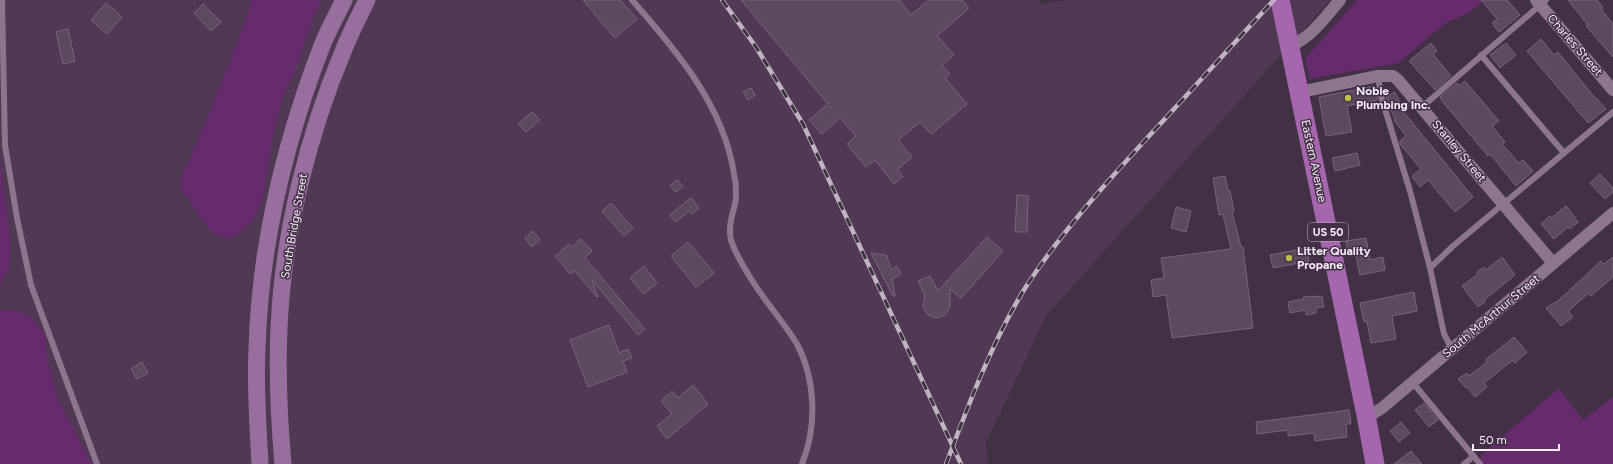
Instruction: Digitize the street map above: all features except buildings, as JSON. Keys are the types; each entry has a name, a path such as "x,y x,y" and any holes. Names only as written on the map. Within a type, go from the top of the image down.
{"main road":[{"name":"South Bridge Street","path":"260,464 257,409 257,349 262,282 270,222 281,172 294,127 323,42 344,0"},
{"name":"South Bridge Street","path":"282,464 279,420 279,327 290,233 310,146 326,95 344,48 367,0"},
{"name":"Eastern Avenue","path":"1280,0 1375,464"}],"street":[{"path":"1290,46 1300,42 1310,34 1340,0"},
{"name":"Charles Street","path":"1541,2 1613,90"},
{"name":"Stanley Street","path":"1300,92 1378,76 1393,76 1422,107 1553,263"},
{"name":"South McArthur Street","path":"1366,415 1374,413 1382,408 1413,383 1613,213"}],"lane":[{"path":"2,0 5,145 31,285 97,464"},
{"path":"632,0 658,30 694,78 717,119 731,155 736,184 735,204 730,218 731,239 740,261 797,344 809,371 812,401 811,433 802,464"},
{"path":"1422,107 1541,2"},
{"path":"1481,55 1564,153"},
{"path":"1378,76 1380,96 1410,191 1430,268 1444,334 1452,349"},
{"path":"1430,268 1453,246 1504,205 1613,112"},
{"path":"1413,383 1480,464"},
{"path":"1464,464 1474,456"}],"shaded area":[{"path":"0,0 1041,0 1039,4 1069,0 1330,0 1046,316 986,443 988,464 0,464"},
{"path":"251,0 321,0 295,71 281,104 271,147 266,185 258,212 242,231 233,237 225,238 212,232 206,225 181,189 180,179 219,89 245,22"},
{"path":"1357,0 1484,0 1469,13 1444,24 1399,63 1310,79 1305,59"},
{"path":"0,159 10,236 10,266 0,286"},
{"path":"9,309 31,316 45,335 46,352 58,399 92,464 0,464 0,310"},
{"path":"1559,388 1583,420 1613,397 1613,464 1480,464 1481,455"}],"railway":[{"path":"722,0 756,47 803,124 961,464"},
{"path":"946,464 971,399 1010,313 1050,252 1066,231 1132,154 1274,0"}],"place":[{"name":"Noble Plumbing Inc.","path":"1348,98"},
{"name":"Litter Quality Propane","path":"1289,258"}]}
